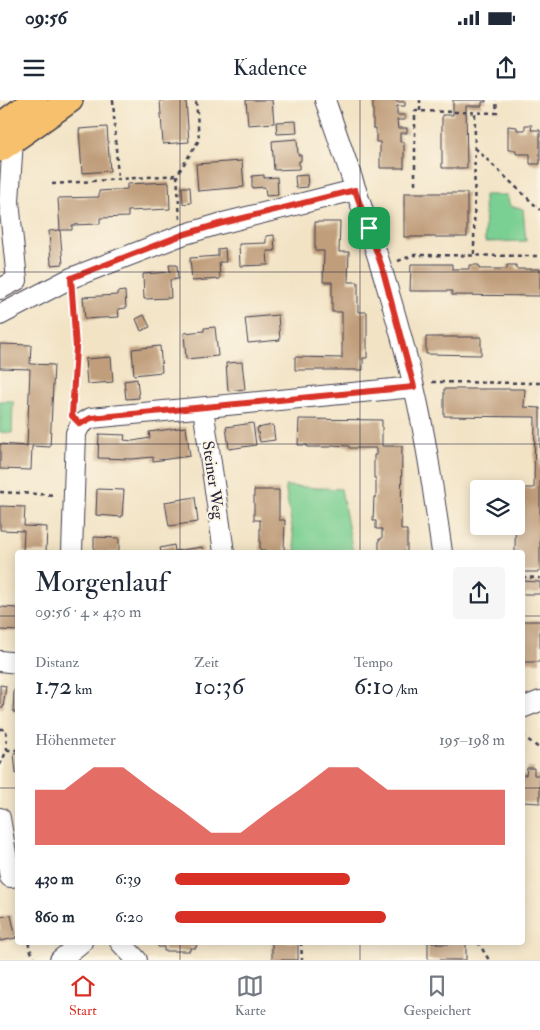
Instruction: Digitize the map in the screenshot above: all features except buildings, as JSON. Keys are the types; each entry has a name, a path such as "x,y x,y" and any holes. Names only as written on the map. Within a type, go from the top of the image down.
{"main road":[{"path":"4,138 35,100"},
{"path":"4,138 70,100"}],"street":[{"path":"325,100 382,267 414,387 432,480 442,550"},
{"path":"0,290 17,280 4,138"},
{"path":"0,315 71,278 182,235 355,190"},
{"path":"72,550 76,433 80,424 91,418 414,387"},
{"name":"Steiner Weg","path":"203,408 224,550"},
{"path":"0,661 15,663"},
{"path":"525,707 540,700"},
{"path":"0,818 10,877 15,876"},
{"path":"60,960 78,945"},
{"path":"123,945 137,960"}],"path":[{"path":"113,100 118,179"},
{"path":"182,235 177,174 199,140 196,100"},
{"path":"420,100 420,111"},
{"path":"415,184 415,111 497,113 496,100"},
{"path":"474,254 475,112"},
{"path":"475,148 540,210"},
{"path":"52,184 177,174"},
{"path":"382,267 414,255 540,256"},
{"path":"71,278 76,348 72,416 80,424"},
{"path":"414,387 431,382 540,383"},
{"path":"0,492 74,496"},
{"path":"525,577 540,578"},
{"path":"0,729 6,729 7,750 0,765"},
{"path":"525,737 540,749"},
{"path":"7,750 15,750"},
{"path":"29,945 34,960"},
{"path":"302,945 302,960"},
{"path":"480,945 489,960"}],"green space":[{"path":"484,195 507,195 510,206 523,209 526,241 485,242"},
{"path":"0,401 13,401 12,433 0,432"},
{"path":"285,486 341,489 353,550 296,550"}],"route":[{"path":"355,190 369,228 382,267 414,387 91,418 80,424 72,416 76,348 71,278 182,235 355,190"}]}
